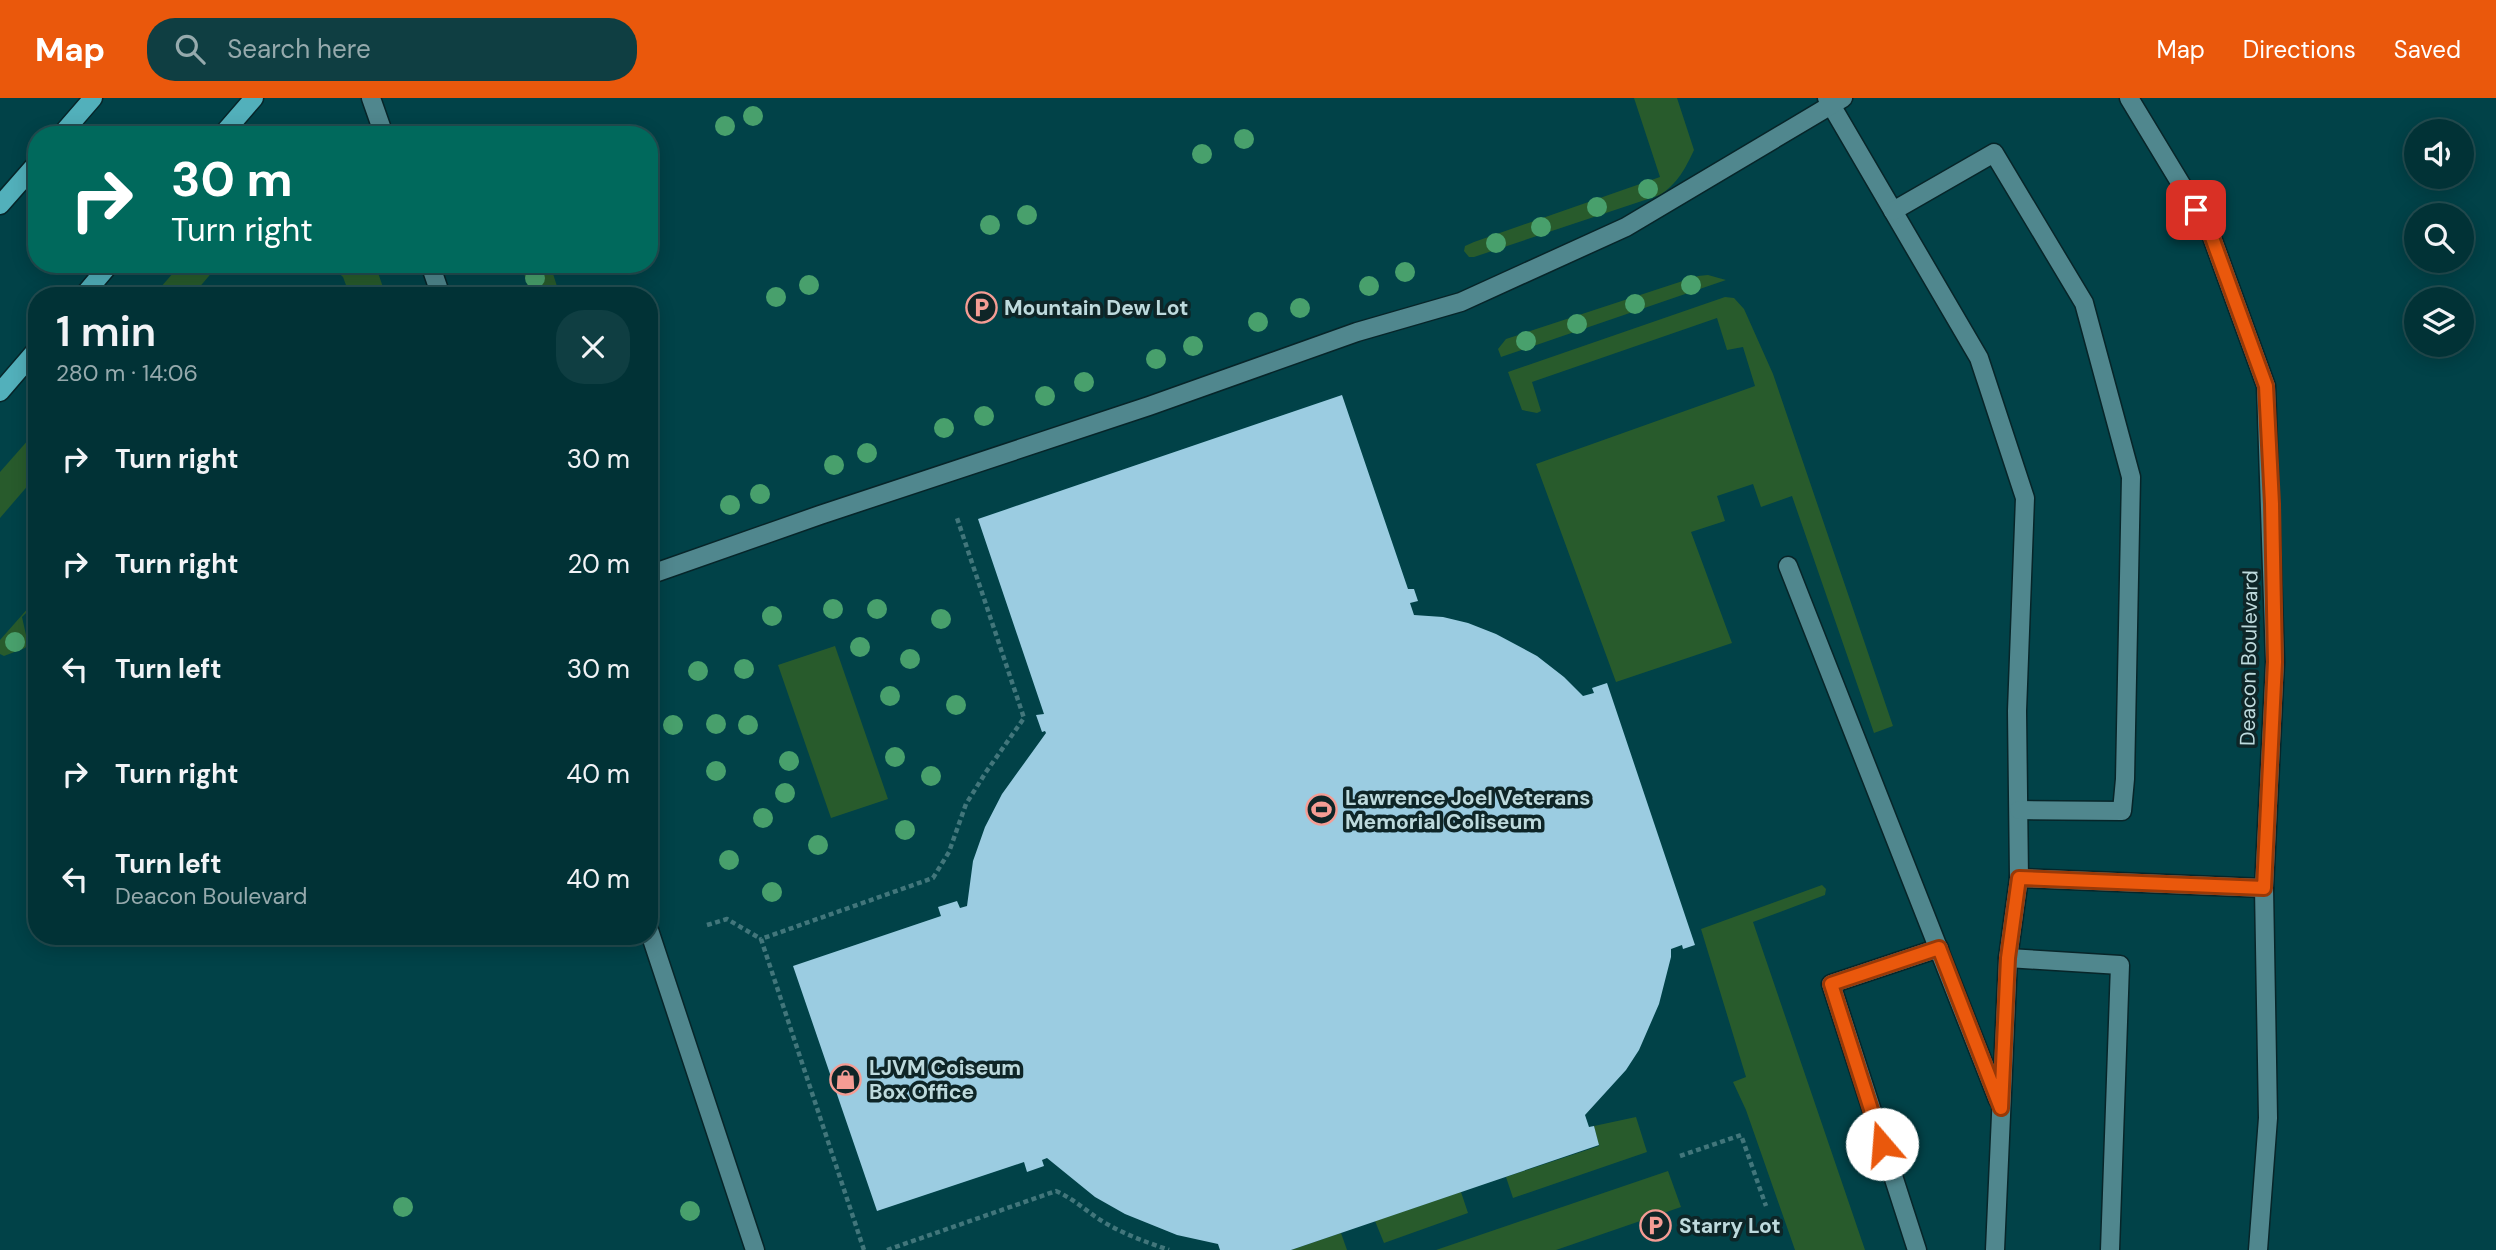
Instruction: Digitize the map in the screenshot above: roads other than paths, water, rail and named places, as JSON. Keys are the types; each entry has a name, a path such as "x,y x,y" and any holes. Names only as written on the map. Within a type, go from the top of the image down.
{"main road":[{"path":"69,126 93,98"},
{"path":"230,126 254,98"},
{"path":"0,205 28,173"},
{"path":"91,287 102,273"},
{"path":"0,392 28,359"}],"street":[{"path":"371,98 381,126"},
{"name":"Deacon Boulevard","path":"2129,98 2210,232 2266,386 2272,504 2275,662 2264,888 2268,1118 2258,1250"},
{"path":"658,572 1149,406 1357,332 1461,302 1626,227 1834,100 1893,211 1979,358 2025,498 2017,711 2019,878 2008,958 1995,1250"},
{"path":"1893,211 1994,153 2084,303 2131,477 2125,779 2122,811 2019,810"},
{"path":"1788,566 2001,1108"},
{"path":"2019,878 2264,888"},
{"path":"654,945 755,1250"},
{"path":"1917,1250 1831,984 1939,948"},
{"path":"2008,958 2120,965 2110,1250"}],"place":[{"name":"Mountain Dew Lot","path":"981,308"},
{"name":"Lawrence Joel Veterans Memorial Coliseum","path":"1322,810"},
{"name":"LJVM Coiseum Box Office","path":"846,1080"},
{"name":"Starry Lot","path":"1656,1226"}]}
